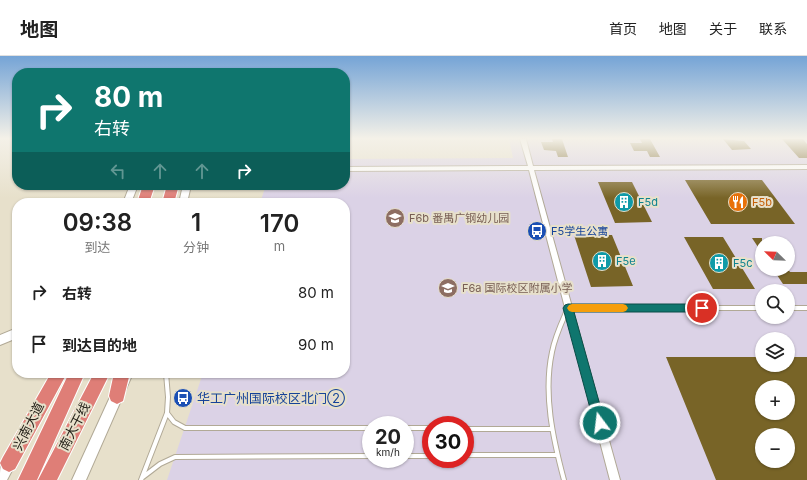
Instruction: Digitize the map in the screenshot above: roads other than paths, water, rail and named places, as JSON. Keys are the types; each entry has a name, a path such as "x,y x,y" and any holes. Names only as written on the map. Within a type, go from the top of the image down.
{"highway":[{"path":"9,463 56,378"},
{"name":"南大干线","path":"26,480 42,451 75,378"},
{"name":"南大干线","path":"47,480 99,378"},
{"path":"116,396 121,378"}],"main road":[{"path":"0,340 12,335"},
{"name":"兴南大道","path":"0,478 52,378"},
{"path":"79,480 125,378"}],"street":[{"path":"528,159 615,480"},
{"path":"350,169 807,167"}],"lane":[{"path":"564,480 557,455 548,398 550,363 557,334 568,308 755,308"},
{"path":"795,308 807,308"},
{"path":"142,479 167,412 168,397 166,378"},
{"path":"167,412 174,422 185,428 362,428"},
{"path":"474,428 552,429"},
{"path":"474,455 557,455"},
{"path":"142,479 160,464 175,457 362,456"}],"place":[{"name":"F5d","path":"624,202"},
{"name":"F5b","path":"738,202"},
{"name":"F6b 番禺广钢幼儿园","path":"395,218"},
{"name":"F5学生公寓","path":"537,231"},
{"name":"F5e","path":"602,261"},
{"name":"F5c","path":"719,263"},
{"name":"F6a 国际校区附属小学","path":"448,288"},
{"name":"华工广州国际校区北门②","path":"183,398"}]}
